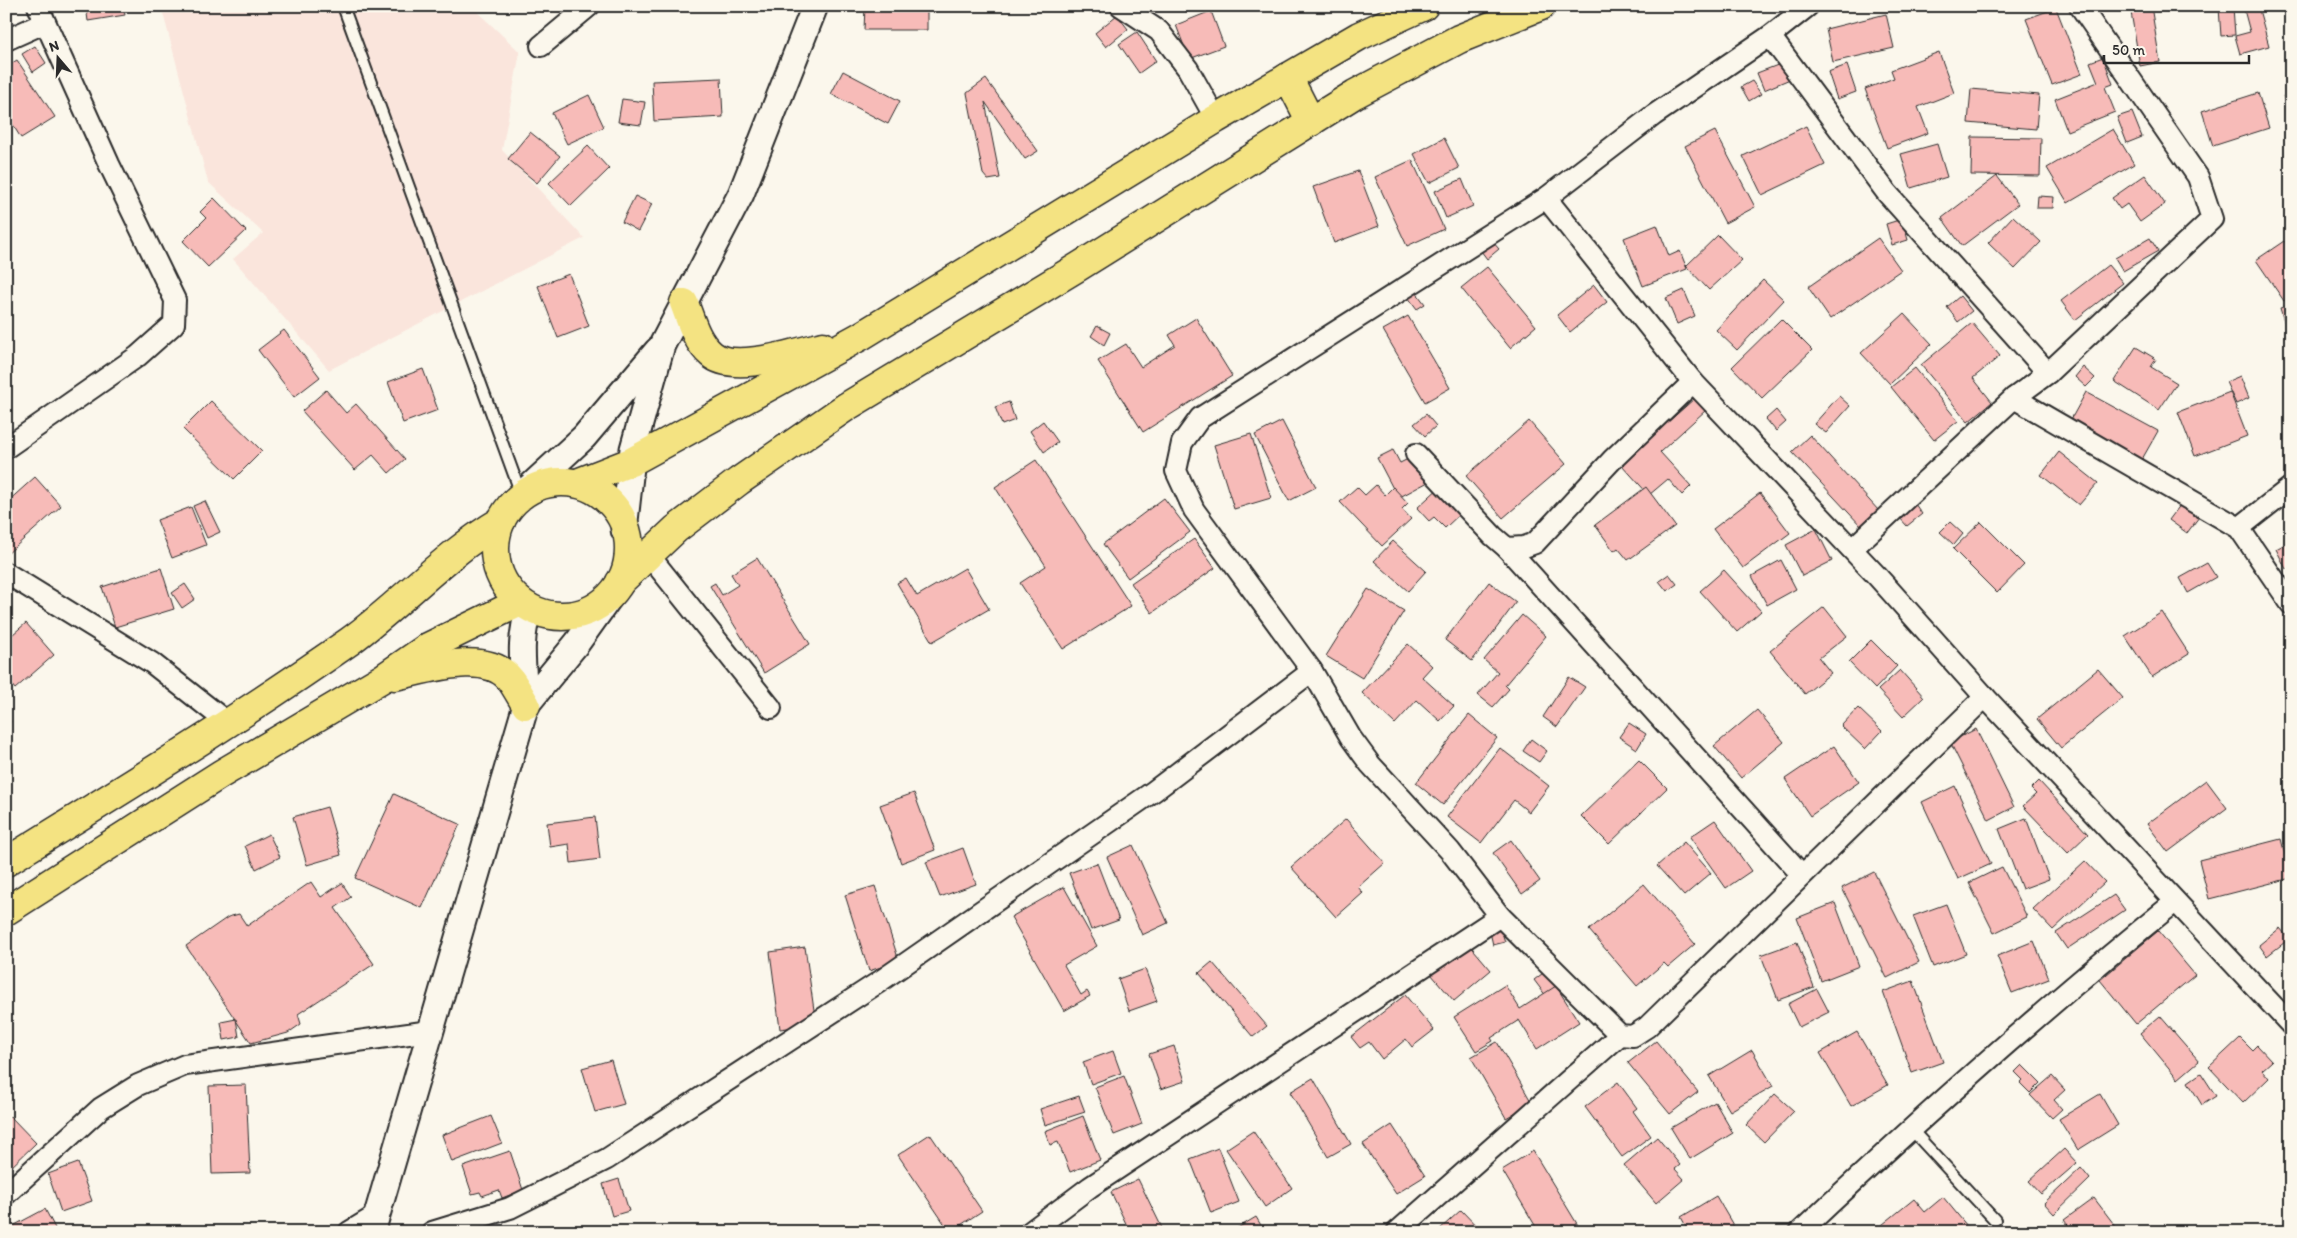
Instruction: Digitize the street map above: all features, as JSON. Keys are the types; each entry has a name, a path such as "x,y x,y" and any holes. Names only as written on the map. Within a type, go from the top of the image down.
{"main road":[{"path":"577,483 630,462 861,336 1216,119 1359,36 1424,6"},
{"path":"616,588 628,564 630,544 618,510 607,498 592,488 577,483 554,482 537,487 522,495 511,505 501,521 494,544 495,558 505,585 525,605 552,615 567,616 584,612 599,605 616,588 648,554 676,529 739,481 846,407 1355,94 1459,39 1541,6"},
{"path":"1288,77 1311,122"},
{"path":"684,303 696,337 711,355 732,363 792,354 861,336"},
{"path":"6,862 282,689 358,635 474,537 501,521"},
{"path":"6,911 221,774 383,678 428,647 525,605"},
{"path":"383,678 462,662 494,666 509,678 526,705"}],"street":[{"path":"541,46 589,6"},
{"path":"624,530 630,462 644,405 662,345 741,194 815,6"},
{"path":"1122,6 1159,31 1188,69 1216,119"},
{"path":"1808,6 1770,36 1654,115 1546,198 1200,418 1182,443 1176,471 1194,510 1312,671 1351,738 1370,764 1450,851 1500,916 1620,1035 1633,1036 1647,1027 1985,697"},
{"path":"1852,549 2014,398 2048,373 2212,219 2198,177 2080,6"},
{"path":"6,40 41,14 109,164 176,300 174,324 138,356 6,448"},
{"path":"1770,36 1887,192 2048,373"},
{"path":"1546,198 1693,382 1852,549 1985,697 2291,1025"},
{"path":"522,495 584,437 662,345"},
{"path":"1507,548 1524,547 1535,543 1612,460 1693,382"},
{"path":"2014,398 2239,528 2291,604"},
{"path":"1416,454 1492,536 1507,548 1802,875"},
{"path":"2239,528 2291,487"},
{"path":"648,554 771,708"},
{"path":"6,573 152,663 228,723"},
{"path":"526,705 578,643 616,588"},
{"path":"349,1232 375,1223 526,705 522,641 525,605"},
{"path":"432,1232 510,1208 615,1153 879,982 1154,791 1312,671"},
{"path":"1800,1232 1910,1128 2071,986 2175,902"},
{"path":"1030,1232 1090,1187 1500,916"},
{"path":"6,1194 101,1108 138,1085 185,1065 430,1031"},
{"path":"1396,1232 1620,1035"}],"lane":[{"path":"343,6 522,495"},
{"path":"1910,1128 1994,1220"}],"shaded area":[{"path":"161,6 471,6 520,52 502,150 584,238 329,370 233,259 263,233 208,182"}],"building":[{"path":"86,6 123,6 125,15 88,21"},
{"path":"865,6 927,6 927,30 864,30"},
{"path":"2098,6 2130,6 2099,12"},
{"path":"2130,6 2151,6 2160,62 2140,66"},
{"path":"2243,6 2258,6 2269,46 2240,54 2235,36 2250,32"},
{"path":"2233,7 2235,35 2221,36 2219,8"},
{"path":"2056,8 2082,74 2052,85 2026,19"},
{"path":"1211,11 1224,46 1189,59 1176,25"},
{"path":"1886,14 1894,48 1833,62 1826,29"},
{"path":"1117,15 1128,29 1106,47 1095,33"},
{"path":"1137,32 1156,61 1139,73 1119,44"},
{"path":"35,46 46,63 33,72 22,54"},
{"path":"1939,52 1954,93 1918,107 1928,133 1887,148 1865,89 1894,78 1891,70"},
{"path":"2103,57 2113,84 2105,87 2115,112 2067,131 2055,99 2098,82 2090,62"},
{"path":"17,60 55,117 21,138 6,114 6,67"},
{"path":"1783,63 1790,79 1764,90 1757,73"},
{"path":"1847,65 1856,92 1837,99 1828,72"},
{"path":"843,71 900,101 888,124 831,94"},
{"path":"721,78 723,117 654,121 652,81"},
{"path":"986,79 1038,151 1025,159 985,102 1000,178 988,180 983,174 967,93"},
{"path":"1752,81 1761,94 1749,101 1741,87"},
{"path":"1971,89 2039,95 2036,129 1968,123"},
{"path":"2258,93 2269,128 2213,146 2202,111"},
{"path":"2291,93 2291,120 2283,96"},
{"path":"589,95 604,127 567,144 552,113"},
{"path":"622,99 645,102 641,125 618,122"},
{"path":"2132,112 2142,137 2127,143 2117,117"},
{"path":"1806,126 1825,165 1762,195 1743,156"},
{"path":"2113,129 2134,164 2068,203 2047,168"},
{"path":"1715,131 1755,207 1725,223 1685,146"},
{"path":"530,132 560,156 537,183 508,159"},
{"path":"1972,137 2041,138 2040,176 1971,175"},
{"path":"1444,138 1459,168 1429,183 1414,154"},
{"path":"1937,144 1947,177 1911,188 1901,154"},
{"path":"588,146 609,169 571,206 549,183"},
{"path":"1412,160 1444,229 1407,246 1375,177"},
{"path":"1358,171 1379,226 1334,243 1313,187"},
{"path":"2145,175 2165,204 2140,222 2127,204 2120,209 2112,198"},
{"path":"1997,176 2018,204 1962,246 1942,218"},
{"path":"1462,179 1473,206 1446,218 1435,191"},
{"path":"635,196 652,204 638,231 622,222"},
{"path":"2038,196 2054,197 2053,208 2037,208"},
{"path":"214,198 246,231 208,267 183,241 206,218 200,212"},
{"path":"2013,216 2041,242 2015,269 1988,243"},
{"path":"1902,219 1908,240 1892,245 1886,224"},
{"path":"1657,225 1669,256 1680,251 1687,269 1643,286 1624,238"},
{"path":"1718,235 1742,260 1709,290 1686,266"},
{"path":"1878,238 1901,270 1830,319 1808,287"},
{"path":"2150,238 2158,251 2123,271 2115,258"},
{"path":"1492,241 1499,249 1487,259 1481,251"},
{"path":"2284,241 2288,246 2291,245 2291,297 2284,301 2256,260"},
{"path":"2108,265 2123,283 2075,320 2061,301"},
{"path":"1487,267 1536,326 1510,348 1461,288"},
{"path":"569,274 589,326 558,338 538,286"},
{"path":"1763,280 1784,300 1737,350 1716,330"},
{"path":"1594,285 1607,302 1570,332 1557,315"},
{"path":"1413,288 1425,304 1417,309 1405,293"},
{"path":"1684,290 1695,316 1677,324 1666,298"},
{"path":"1960,296 1972,311 1958,322 1947,307"},
{"path":"2291,305 2291,344 2280,308"},
{"path":"1904,314 1932,344 1890,384 1861,353"},
{"path":"1408,316 1450,388 1425,402 1383,330"},
{"path":"1196,318 1232,376 1143,432 1098,361 1126,344 1141,367 1175,345 1169,335"},
{"path":"1781,319 1812,350 1762,398 1732,367"},
{"path":"1972,323 2000,356 1973,378 1992,402 1968,422 1921,365"},
{"path":"1097,326 1110,333 1104,345 1091,336"},
{"path":"284,330 320,377 294,397 258,350"},
{"path":"2136,347 2156,359 2151,367 2177,383 2159,410 2114,381"},
{"path":"2083,367 2095,378 2086,387 2075,377"},
{"path":"1915,368 1958,421 1934,440 1891,387"},
{"path":"423,369 438,410 403,423 388,382"},
{"path":"2240,376 2249,398 2236,404 2226,382"},
{"path":"326,390 346,413 356,404 405,459 389,473 373,455 355,470 302,411"},
{"path":"2086,392 2158,431 2141,461 2069,423"},
{"path":"2230,392 2247,436 2195,456 2178,412"},
{"path":"1839,396 1850,406 1826,433 1814,424"},
{"path":"1695,398 1706,410 1660,452 1691,486 1682,495 1668,479 1649,495 1621,464"},
{"path":"211,401 262,451 234,479 183,429"},
{"path":"1009,402 1015,420 1002,425 995,407"},
{"path":"1776,410 1786,422 1776,431 1766,419"},
{"path":"1426,414 1436,426 1425,436 1414,424"},
{"path":"1043,421 1058,442 1044,452 1030,431"},
{"path":"1282,421 1316,487 1289,501 1255,435"},
{"path":"1529,421 1566,464 1503,518 1466,476"},
{"path":"1251,434 1271,498 1234,509 1214,445"},
{"path":"1810,435 1879,511 1862,527 1792,452"},
{"path":"1393,450 1400,463 1416,455 1430,481 1398,498 1377,458"},
{"path":"2059,452 2098,483 2079,505 2041,475"},
{"path":"1036,460 1131,606 1063,649 1020,583 1046,566 995,487"},
{"path":"35,477 61,506 6,555 6,503"},
{"path":"1376,485 1385,495 1393,487 1408,503 1402,509 1411,519 1382,546 1340,502 1357,487 1365,495"},
{"path":"1441,486 1464,510 1445,528 1434,517 1429,521 1417,508"},
{"path":"1646,487 1675,526 1628,560 1618,548 1614,551 1595,525"},
{"path":"1760,493 1790,533 1743,568 1713,529"},
{"path":"1164,498 1190,532 1128,578 1103,544"},
{"path":"205,501 220,532 207,538 193,506"},
{"path":"1915,504 1922,514 1907,526 1899,517"},
{"path":"2181,504 2199,517 2187,533 2169,520"},
{"path":"191,507 206,545 172,558 157,520"},
{"path":"1950,522 1963,534 1954,545 1940,532"},
{"path":"1981,522 2024,565 1997,593 1953,549"},
{"path":"1816,529 1832,561 1802,576 1786,545"},
{"path":"1194,539 1215,568 1152,613 1131,583"},
{"path":"1393,541 1426,571 1408,591 1374,561"},
{"path":"2291,541 2291,567 2286,569 2276,549"},
{"path":"757,558 810,644 764,673 710,586 715,583 722,595 738,585 731,574"},
{"path":"1781,560 1796,589 1767,605 1752,576"},
{"path":"2207,563 2216,577 2188,593 2180,578"},
{"path":"161,568 174,609 115,627 102,587"},
{"path":"965,568 989,609 932,642 897,583 906,578 917,596"},
{"path":"1724,570 1761,611 1737,632 1700,591"},
{"path":"1669,574 1677,584 1667,591 1659,581"},
{"path":"1489,582 1516,602 1472,661 1445,640"},
{"path":"185,584 195,599 182,608 172,593"},
{"path":"1368,589 1404,611 1362,678 1326,656"},
{"path":"1824,607 1847,636 1819,658 1831,673 1805,694 1770,651"},
{"path":"2162,612 2189,654 2152,677 2125,636"},
{"path":"1522,615 1546,636 1505,685 1509,689 1493,707 1478,695 1498,672 1484,660"},
{"path":"26,623 54,655 15,689 6,678 6,640"},
{"path":"1871,640 1897,666 1875,689 1849,662"},
{"path":"1408,644 1432,666 1422,677 1454,706 1440,721 1417,700 1395,724 1362,693"},
{"path":"2098,669 2123,698 2061,748 2037,719"},
{"path":"1900,670 1924,697 1903,717 1878,690"},
{"path":"1569,677 1585,687 1557,727 1543,717"},
{"path":"1858,708 1882,731 1865,749 1841,726"},
{"path":"1757,710 1784,742 1741,778 1714,746"},
{"path":"6,713 11,722 6,725"},
{"path":"1469,715 1497,738 1443,805 1416,783"},
{"path":"1629,723 1646,734 1637,749 1619,737"},
{"path":"1976,729 2014,807 1989,820 1950,742"},
{"path":"1531,739 1547,751 1539,762 1523,751"},
{"path":"1834,746 1859,782 1810,816 1785,779"},
{"path":"1500,748 1549,786 1529,812 1514,800 1481,843 1447,817"},
{"path":"1639,760 1667,788 1609,844 1581,816"},
{"path":"2206,780 2227,808 2168,852 2147,824"},
{"path":"2039,781 2088,834 2068,853 2023,806 2036,794 2031,789"},
{"path":"1955,786 1991,864 1958,879 1922,802"},
{"path":"914,793 935,850 901,863 880,805"},
{"path":"394,794 460,824 422,908 355,878"},
{"path":"327,807 341,855 307,865 293,817"},
{"path":"595,817 600,859 571,863 569,844 550,847 547,823"},
{"path":"2026,818 2049,879 2022,889 1999,829"},
{"path":"1346,819 1385,863 1358,887 1363,893 1336,917 1291,867"},
{"path":"1715,820 1751,871 1726,888 1690,837"},
{"path":"269,834 280,857 256,869 245,846"},
{"path":"2281,839 2291,878 2209,899 2199,860"},
{"path":"1511,840 1540,881 1522,894 1493,853"},
{"path":"1684,842 1711,873 1684,896 1657,866"},
{"path":"1133,845 1168,923 1142,935 1107,857"},
{"path":"963,848 976,884 940,897 926,862"},
{"path":"2085,861 2105,882 2053,930 2033,909"},
{"path":"1097,863 1119,920 1091,930 1069,873"},
{"path":"2002,867 2027,917 1994,933 1969,883"},
{"path":"1874,872 1919,962 1887,978 1842,888"},
{"path":"311,882 321,897 342,883 351,897 335,908 374,964 298,1014 301,1024 288,1033 251,1043 186,946 228,917 239,914 247,926"},
{"path":"1644,884 1695,944 1668,967 1664,963 1637,986 1589,930"},
{"path":"875,886 899,961 869,971 845,895"},
{"path":"1064,887 1097,946 1064,965 1081,995 1087,991 1090,996 1064,1011 1011,917"},
{"path":"2114,895 2125,910 2067,949 2056,933"},
{"path":"1835,903 1859,966 1821,981 1797,918"},
{"path":"1946,904 1966,954 1933,967 1913,916"},
{"path":"2280,928 2289,939 2267,956 2259,945"},
{"path":"1501,929 1505,942 1493,945 1490,932"},
{"path":"2158,931 2195,975 2136,1024 2100,980"},
{"path":"2034,941 2049,979 2012,993 1997,956"},
{"path":"1797,942 1814,987 1778,1000 1761,955"},
{"path":"1468,943 1491,970 1454,1001 1431,974"},
{"path":"805,947 816,1024 780,1029 770,952"},
{"path":"1212,962 1267,1026 1253,1037 1199,973"},
{"path":"1145,969 1157,1001 1129,1011 1118,979"},
{"path":"1547,970 1559,985 1546,996 1534,980"},
{"path":"1913,981 1943,1062 1912,1073 1883,992"},
{"path":"1505,985 1520,1009 1556,986 1579,1022 1537,1049 1519,1020 1491,1038 1493,1041 1476,1051 1454,1017"},
{"path":"1817,989 1829,1012 1799,1027 1788,1004"},
{"path":"1405,995 1434,1030 1412,1047 1406,1039 1382,1059 1369,1042 1360,1048 1351,1037"},
{"path":"2160,1016 2199,1061 2178,1079 2140,1033"},
{"path":"236,1019 239,1037 224,1040 221,1022"},
{"path":"1857,1032 1888,1085 1851,1106 1820,1053"},
{"path":"2240,1038 2252,1050 2257,1045 2272,1061 2262,1070 2269,1078 2243,1103 2209,1067"},
{"path":"1656,1041 1698,1092 1670,1114 1628,1063"},
{"path":"1497,1042 1532,1103 1506,1118 1471,1057"},
{"path":"1174,1046 1185,1081 1161,1089 1149,1054"},
{"path":"1752,1050 1773,1086 1730,1111 1709,1076"},
{"path":"1113,1051 1121,1073 1091,1084 1083,1062"},
{"path":"611,1060 624,1104 595,1112 582,1068"},
{"path":"2022,1065 2040,1083 2030,1093 2020,1083 2023,1080 2015,1072"},
{"path":"2201,1073 2216,1096 2202,1105 2188,1082"},
{"path":"1124,1076 1142,1124 1114,1135 1095,1087"},
{"path":"2052,1076 2065,1090 2054,1100 2062,1109 2052,1118 2030,1095"},
{"path":"1313,1078 1351,1144 1328,1157 1290,1092"},
{"path":"1618,1082 1637,1108 1633,1111 1651,1136 1622,1157 1585,1107"},
{"path":"246,1085 250,1173 212,1174 209,1086"},
{"path":"1775,1094 1794,1111 1764,1142 1746,1125"},
{"path":"2100,1094 2118,1125 2078,1150 2059,1119"},
{"path":"1079,1096 1085,1112 1045,1125 1040,1109"},
{"path":"1715,1102 1733,1133 1690,1159 1671,1128"},
{"path":"10,1116 36,1143 6,1172 6,1120"},
{"path":"491,1116 502,1143 452,1162 442,1135"},
{"path":"1083,1116 1100,1160 1070,1172 1058,1142 1050,1145 1045,1131"},
{"path":"1392,1125 1425,1176 1396,1194 1363,1144"},
{"path":"1253,1131 1292,1188 1265,1207 1226,1149"},
{"path":"930,1134 982,1211 950,1232 898,1155"},
{"path":"1657,1137 1680,1165 1675,1169 1684,1179 1656,1203 1624,1165"},
{"path":"1218,1148 1239,1202 1211,1213 1190,1159"},
{"path":"2064,1149 2077,1163 2041,1194 2029,1181"},
{"path":"510,1151 523,1190 502,1198 499,1190 482,1196 480,1192 472,1194 463,1167"},
{"path":"1533,1151 1582,1232 1539,1232 1502,1170"},
{"path":"78,1163 92,1201 61,1212 48,1174"},
{"path":"2081,1168 2090,1179 2054,1214 2044,1203"},
{"path":"619,1179 629,1211 612,1216 603,1184"},
{"path":"1138,1179 1164,1232 1130,1232 1111,1192"},
{"path":"1716,1196 1737,1232 1684,1232 1688,1230 1681,1217"},
{"path":"1943,1197 1972,1232 1879,1232 1877,1229 1914,1199 1925,1212"},
{"path":"2094,1198 2120,1232 2073,1232 2064,1220"},
{"path":"45,1209 57,1232 16,1232 13,1226"},
{"path":"1461,1210 1482,1232 1442,1232 1439,1230"},
{"path":"1256,1217 1265,1232 1231,1232"}]}
